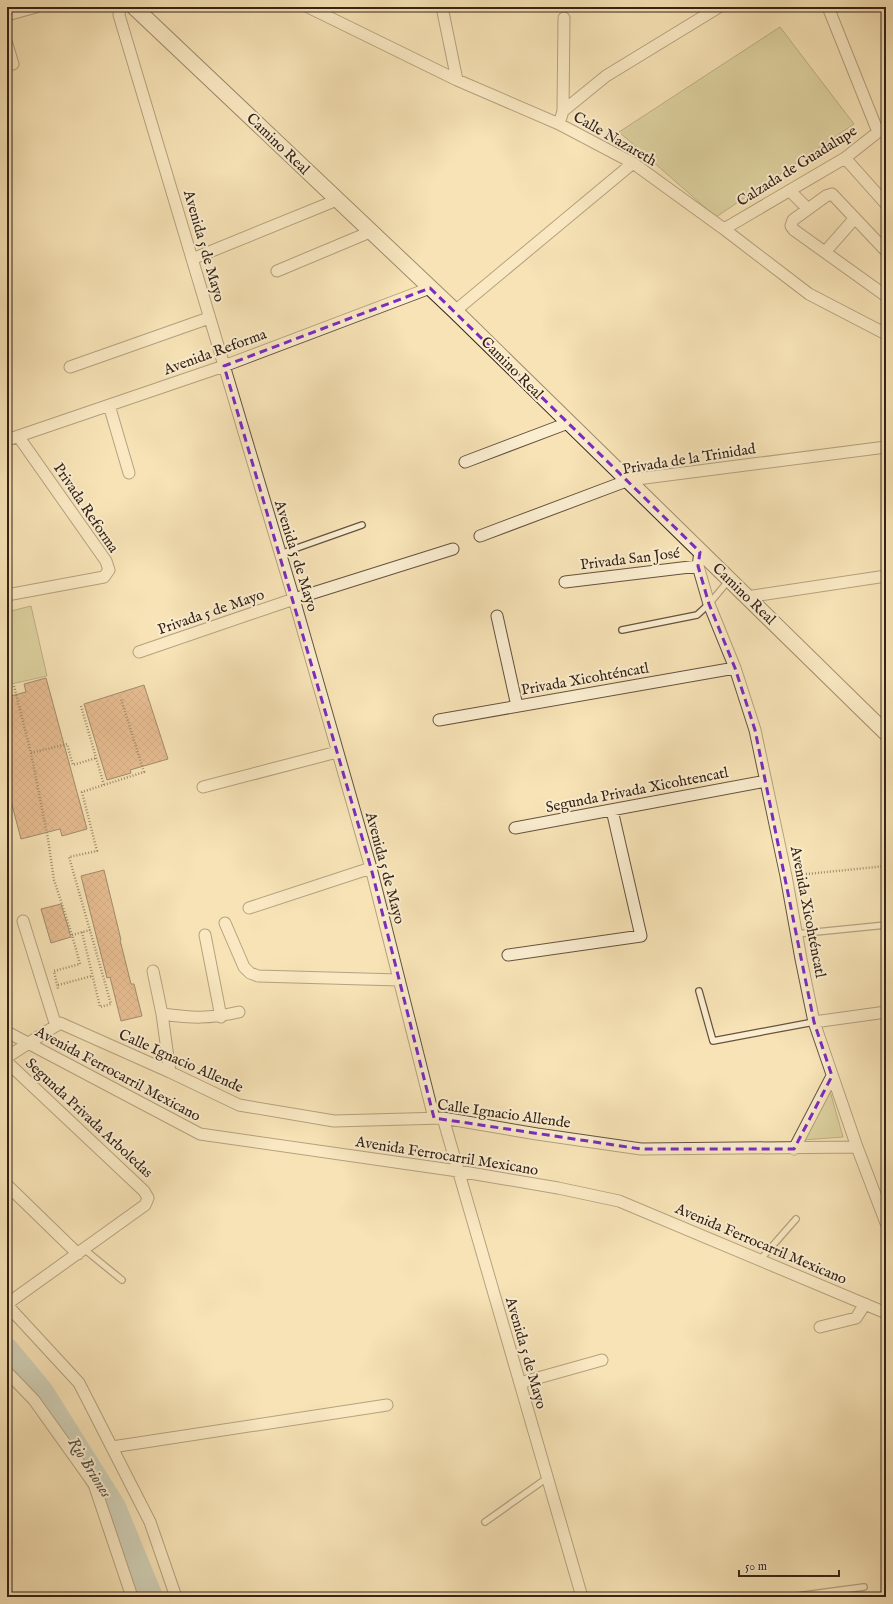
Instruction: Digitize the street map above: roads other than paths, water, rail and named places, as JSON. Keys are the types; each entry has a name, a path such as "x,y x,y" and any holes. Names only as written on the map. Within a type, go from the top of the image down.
{"main road":[{"name":"Camino Real","path":"134,7 455,311 568,423 629,480 699,559 729,580 886,733"}],"street":[{"path":"7,15 36,7"},
{"name":"Avenida 5 de Mayo","path":"120,7 119,15 294,600 371,868 438,1118 458,1171 582,1597"},
{"name":"Calle Nazareth","path":"308,7 457,80 559,124 633,163 724,229 808,294 886,334"},
{"path":"442,7 457,80"},
{"path":"563,111 606,76 719,7"},
{"path":"828,7 882,130"},
{"path":"559,124 563,111 564,18"},
{"path":"7,44 13,64"},
{"name":"Calzada de Guadalupe","path":"724,229 845,158 882,130"},
{"path":"845,158 886,204"},
{"path":"455,311 633,163"},
{"path":"790,191 808,209"},
{"path":"886,251 832,194 826,196 793,220 791,226 794,230 886,296"},
{"path":"192,259 337,200"},
{"path":"826,252 855,218"},
{"path":"277,271 370,232"},
{"name":"Avenida Reforma","path":"7,440 224,366 430,288"},
{"path":"70,367 209,318"},
{"path":"109,405 129,473"},
{"path":"465,462 568,423"},
{"name":"Privada Reforma","path":"7,595 104,577 109,570 106,561 18,436"},
{"name":"Privada de la Trinidad","path":"480,536 629,480 886,447"},
{"name":"Privada 5 de Mayo","path":"139,652 453,549"},
{"name":"Privada San José","path":"565,582 699,559"},
{"name":"Avenida Xicohténcatl","path":"699,559 709,604 735,668 755,730 786,876 814,1022 857,1147 886,1223"},
{"path":"746,597 886,576"},
{"path":"497,616 517,706"},
{"name":"Privada Xicohténcatl","path":"439,720 735,668"},
{"path":"203,787 337,752"},
{"name":"Segunda Privada Xicohtencatl","path":"514,828 766,781"},
{"path":"508,955 641,936 612,810"},
{"path":"249,908 371,868"},
{"path":"7,1057 56,1026 23,921"},
{"path":"225,923 244,967 250,974 258,976 400,980"},
{"path":"206,936 221,1017"},
{"path":"153,971 162,1014 170,1072"},
{"path":"162,1014 193,1018 221,1017 239,1012"},
{"path":"814,1022 886,1012"},
{"name":"Calle Ignacio Allende","path":"56,1026 60,1023 170,1072 239,1105 334,1121 438,1118 641,1149 794,1149 857,1147"},
{"name":"Avenida Ferrocarril Mexicano","path":"7,1032 200,1134 458,1171 558,1188 619,1201 886,1313"},
{"name":"Segunda Privada Arboledas","path":"7,1062 144,1191 148,1198 145,1205 81,1251"},
{"path":"794,1149 832,1076"},
{"path":"7,1185 81,1251 7,1305 79,1383 150,1522 176,1597"},
{"path":"820,1327 856,1318 865,1304"},
{"path":"520,1383 602,1360"},
{"path":"7,1372 34,1400 94,1484 132,1597"},
{"path":"112,1447 387,1405"}],"lane":[{"path":"280,554 362,525"},
{"path":"622,630 697,614 709,604 729,580"},
{"path":"796,934 886,925"},
{"path":"699,991 713,1040 814,1022"},
{"path":"760,1260 796,1219"},
{"path":"81,1251 122,1280"},
{"path":"485,1522 547,1478"},
{"path":"789,1597 864,1587"}],"waterway":[{"name":"Rio Briones","path":"7,1350 42,1392 114,1507 151,1597"}]}
